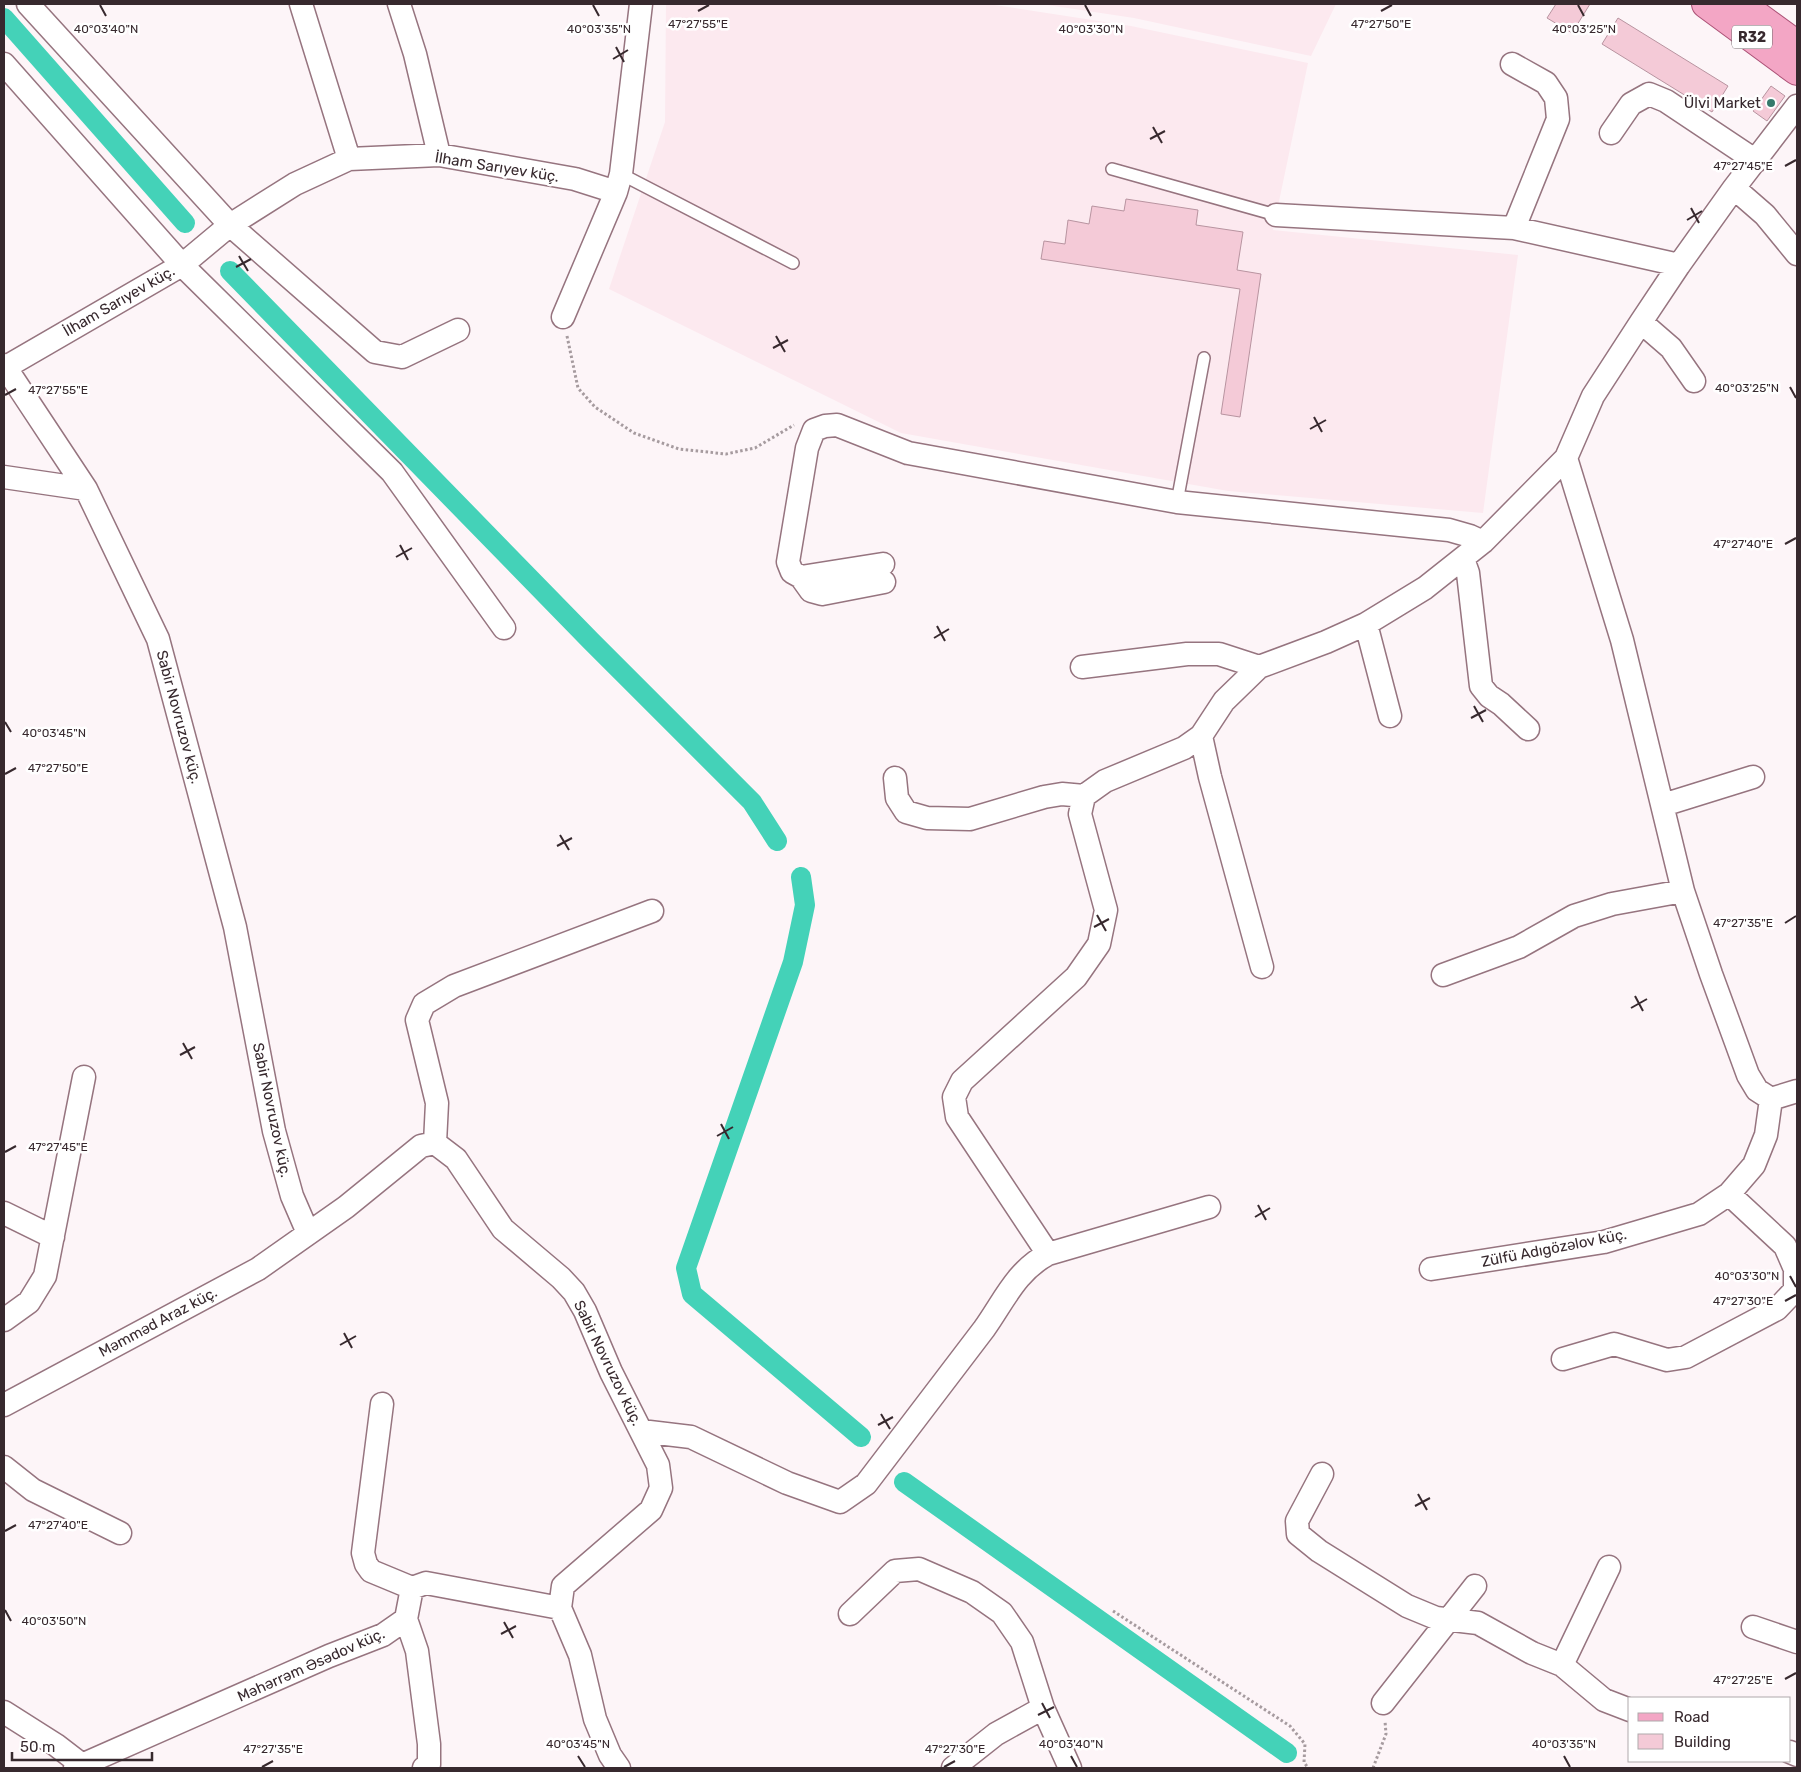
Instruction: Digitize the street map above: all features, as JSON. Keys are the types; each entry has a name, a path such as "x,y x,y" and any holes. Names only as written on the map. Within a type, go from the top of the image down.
{"main road":[{"name":"R32","path":"1706,4 1797,71"},
{"name":"R32","path":"1741,4 1797,45"}],"street":[{"path":"28,4 230,225 375,352 402,357 458,330"},
{"path":"301,4 349,159"},
{"path":"399,4 415,54 439,155"},
{"path":"563,317 618,182 641,4"},
{"path":"4,64 182,265 392,472 504,628"},
{"path":"1512,64 1546,82 1556,98 1558,119 1514,228"},
{"path":"1611,133 1631,104 1649,94 1666,101 1756,161"},
{"path":"895,778 897,798 906,812 927,818 970,819 1044,797 1062,794 1084,796 1105,781 1184,748 1201,736 1224,701 1259,667 1326,642 1366,624 1425,588 1483,542 1566,458 1593,396 1641,322 1734,188 1797,106"},
{"name":"İlham Sarıyev küç.","path":"5,366 182,265 230,225 296,184 349,159 439,155 575,179 618,182"},
{"path":"1734,188 1765,215 1797,254"},
{"path":"1276,216 1514,228 1679,265"},
{"path":"1641,322 1671,348 1694,381"},
{"name":"Sabir Novruzov küç.","path":"5,366 86,489 158,640 235,927 274,1131 292,1196 308,1233"},
{"path":"884,573 801,577 792,572 788,562 807,448 814,430 825,426 837,425 908,453 1176,502 1449,530 1483,542"},
{"path":"1566,458 1622,640 1683,891 1711,974 1748,1075 1757,1090 1771,1099 1797,1091"},
{"path":"4,477 86,489"},
{"path":"1463,559 1468,573 1481,686 1489,696 1528,730"},
{"path":"1366,624 1390,716"},
{"path":"1082,667 1186,654 1219,654 1259,667"},
{"path":"1201,736 1210,777 1262,967"},
{"path":"1663,805 1754,777"},
{"path":"1048,1254 957,1117 954,1097 962,1081 1076,977 1100,944 1106,910 1080,814 1084,796"},
{"path":"1443,976 1519,947 1574,916 1612,904 1683,891"},
{"path":"308,1233 346,1207 421,1146 435,1143 437,1103 417,1020 424,1004 454,986 652,911"},
{"path":"4,1320 29,1302 46,1276 84,1077"},
{"name":"Zülfü Adıgözəlov küç.","path":"1431,1269 1604,1242 1699,1214 1729,1194 1754,1165 1766,1135 1771,1099"},
{"name":"Sabir Novruzov küç.","path":"435,1143 456,1159 503,1229 561,1278 574,1292 585,1311 611,1372 658,1464 661,1488 651,1510 563,1586 560,1608"},
{"path":"1563,1359 1614,1344 1667,1360 1686,1357 1777,1309 1795,1290 1795,1269 1785,1246 1729,1194"},
{"path":"641,1431 691,1437 787,1483 840,1502 866,1484 985,1327 1018,1277 1034,1261 1048,1254 1208,1207"},
{"path":"4,1213 53,1236"},
{"name":"Məmməd Araz küç.","path":"4,1404 258,1269 308,1233"},
{"path":"382,1404 363,1553 366,1564 371,1571 412,1588 426,1583 560,1608 580,1655 595,1719 610,1755 619,1768"},
{"path":"4,1467 33,1490 120,1533"},
{"path":"1322,1474 1297,1521 1298,1534 1319,1551 1408,1606 1436,1618 1478,1623 1532,1654 1562,1666 1604,1700 1628,1709"},
{"path":"1562,1666 1609,1567"},
{"path":"850,1614 895,1571 919,1569 972,1592 1002,1613 1022,1642 1043,1708 1070,1768"},
{"path":"1383,1703 1474,1586"},
{"path":"412,1588 406,1620 417,1651 429,1744 429,1764 424,1768"},
{"name":"Məhərrəm Əsədov küç.","path":"79,1767 330,1656 383,1635 406,1620"},
{"path":"1753,1627 1797,1642"},
{"path":"953,1768 996,1734 1043,1708"},
{"path":"4,1712 56,1746 79,1767"}],"lane":[{"path":"1112,169 1276,216"},
{"path":"618,182 793,263"},
{"path":"1176,502 1204,358"}],"path":[{"path":"563,317 578,388 595,407 634,433 679,449 726,454 755,448 794,426 802,426 814,430"},
{"path":"1113,1611 1290,1726 1305,1744 1304,1762 1308,1768"},
{"path":"1373,1768 1386,1734 1383,1703"}],"shaded area":[{"path":"666,4 988,4 1131,26 1308,63 1273,230 1518,255 1483,513 1228,491 901,433 609,289 665,122"},
{"path":"1041,4 1336,4 1311,56 1134,18"}],"building":[{"path":"1556,4 1590,4 1572,33 1547,18"},
{"path":"1618,18 1728,86 1712,112 1602,44"},
{"path":"1771,86 1785,96 1767,121 1753,111"},
{"path":"1126,199 1198,210 1196,225 1243,232 1237,270 1261,274 1240,417 1221,414 1240,289 1041,259 1044,241 1065,244 1068,220 1089,224 1092,206 1124,211"}],"waterway":[{"path":"4,18 185,223"},
{"path":"230,271 590,640 752,802 777,841"},
{"path":"801,877 805,905 793,962 686,1268 692,1294 861,1437"},
{"path":"904,1482 1287,1753"}],"place":[{"name":"Ülvi Market","path":"1771,103"}]}
